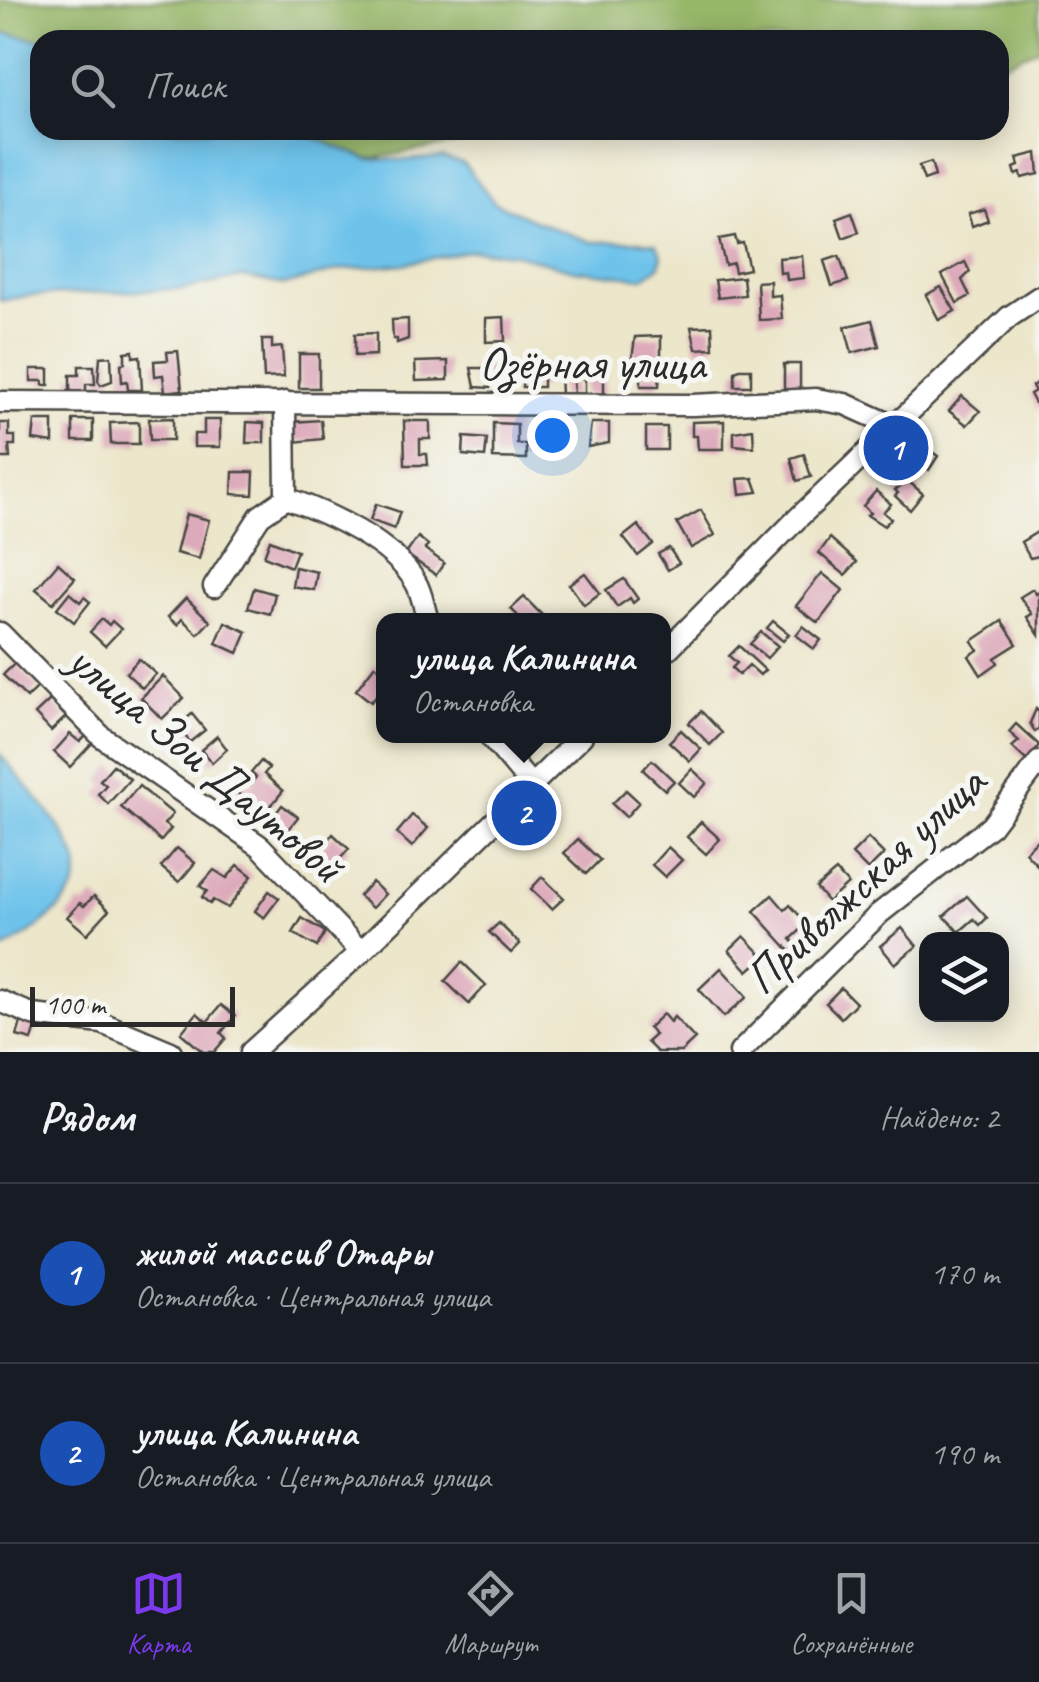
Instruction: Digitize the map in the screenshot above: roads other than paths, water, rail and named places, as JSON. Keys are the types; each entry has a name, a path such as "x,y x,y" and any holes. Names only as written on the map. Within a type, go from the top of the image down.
{"street":[{"path":"671,646 894,426 1010,318 1039,297"},
{"name":"Озёрная улица","path":"0,402 693,405 816,399 844,404 894,426"},
{"path":"285,402 286,498"},
{"path":"214,587 260,516 286,498"},
{"path":"286,498 316,509 384,547 416,583 426,613"},
{"name":"улица Зои Даутовой","path":"0,633 102,737 260,846 361,952"},
{"path":"496,743 532,786"},
{"path":"251,1052 361,952 575,743"},
{"name":"Приволжская улица","path":"740,1052 880,913 991,826 1039,762"},
{"path":"0,1002 34,1015 102,1023 171,1052"}],"water":[{"path":"0,33 30,38 30,140 320,140 368,159 442,157 463,163 495,203 592,242 656,244 662,255 660,266 642,278 574,270 515,254 473,250 404,264 338,270 285,285 242,277 184,289 27,296 0,301"},
{"path":"0,754 58,825 78,870 70,895 61,906 0,951"}],"place":[{"name":"жилой массив Отары","path":"896,448"},
{"name":"улица Калинина","path":"524,813"}]}
